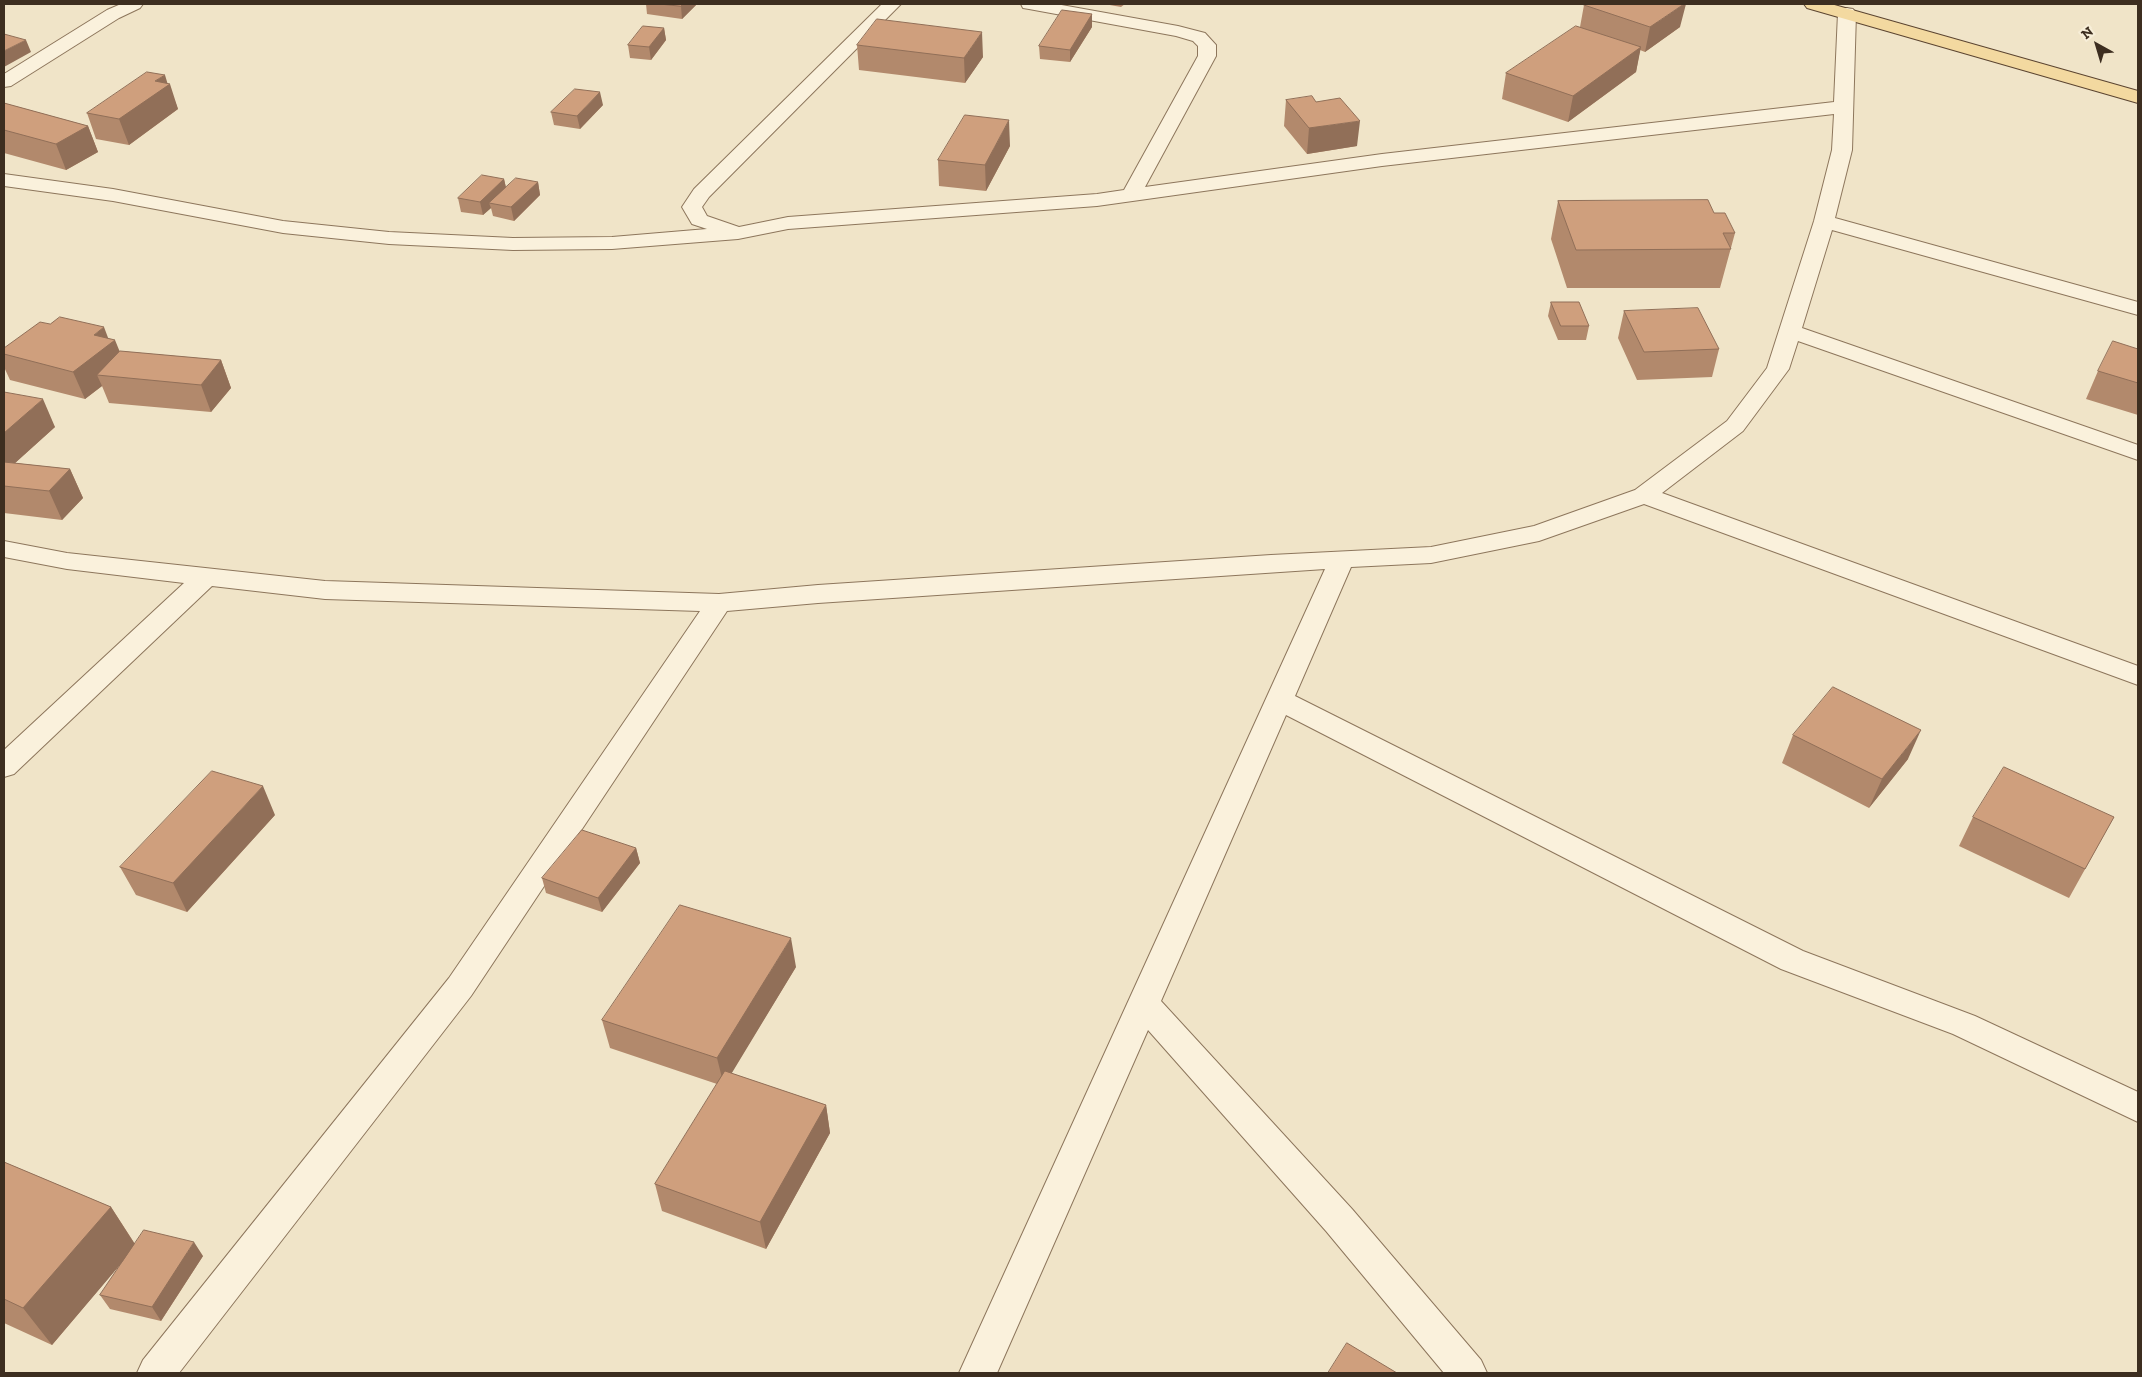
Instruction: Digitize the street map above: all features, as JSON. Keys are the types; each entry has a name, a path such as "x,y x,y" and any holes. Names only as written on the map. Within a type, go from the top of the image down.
{"main road":[{"path":"1813,4 2138,97"}],"street":[{"path":"4,82 113,14 134,4"},
{"path":"738,233 700,220 692,208 701,193 892,4"},
{"path":"1029,4 1178,31 1199,37 1207,44 1208,56 1132,195"},
{"path":"4,549 68,561 324,590 719,603 818,594 1342,559 1430,555 1539,533 1644,494 1735,426 1778,369 1824,221 1842,150 1847,13"},
{"path":"4,180 113,195 283,227 389,238 513,244 592,243 738,233 788,222 1097,200 1382,160 1844,107"},
{"path":"1824,221 2138,309"},
{"path":"1790,331 2138,453"},
{"path":"1644,494 2138,676"},
{"path":"978,1373 1342,559"},
{"path":"4,767 206,577"},
{"path":"156,1373 460,987 719,603"},
{"path":"1279,700 1792,960 1964,1025 2138,1108"},
{"path":"1144,1004 1339,1220 1468,1373"}],"building":[{"path":"660,4 683,4 681,6"},
{"path":"1684,4 1650,27 1584,5"},
{"path":"1062,10 1092,14 1070,50 1039,46"},
{"path":"877,19 982,32 964,58 857,45"},
{"path":"643,26 664,28 649,47 628,45"},
{"path":"1576,26 1641,47 1573,96 1506,73"},
{"path":"4,34 26,40 4,51"},
{"path":"147,72 165,75 155,81 170,84 119,119 87,113"},
{"path":"575,89 600,92 577,116 551,112"},
{"path":"1312,96 1316,102 1340,98 1360,121 1309,128 1286,100"},
{"path":"4,103 88,126 56,144 4,130"},
{"path":"965,115 1009,120 985,165 938,160"},
{"path":"482,175 504,179 480,202 458,198"},
{"path":"516,178 538,182 511,207 489,203"},
{"path":"1708,200 1714,213 1725,213 1735,233 1723,233 1731,249 1576,250 1558,201"},
{"path":"1551,302 1579,302 1589,326 1561,326"},
{"path":"1698,308 1719,349 1644,352 1624,311"},
{"path":"60,317 104,327 94,335 115,340 73,372 4,354 4,348 40,322 50,324"},
{"path":"2113,341 2138,349 2138,383 2098,371"},
{"path":"120,351 221,360 201,385 97,375"},
{"path":"4,392 43,399 4,433"},
{"path":"4,462 70,469 49,491 4,486"},
{"path":"1833,687 1921,730 1882,779 1793,735"},
{"path":"2004,767 2114,817 2085,869 1973,817"},
{"path":"212,771 263,786 173,883 120,867"},
{"path":"582,830 636,848 598,898 542,878"},
{"path":"680,905 791,938 717,1058 602,1020"},
{"path":"725,1071 826,1105 760,1222 655,1184"},
{"path":"4,1162 111,1207 23,1308 4,1299"},
{"path":"144,1230 194,1242 152,1307 100,1295"},
{"path":"1347,1343 1397,1373 1328,1373"}]}
